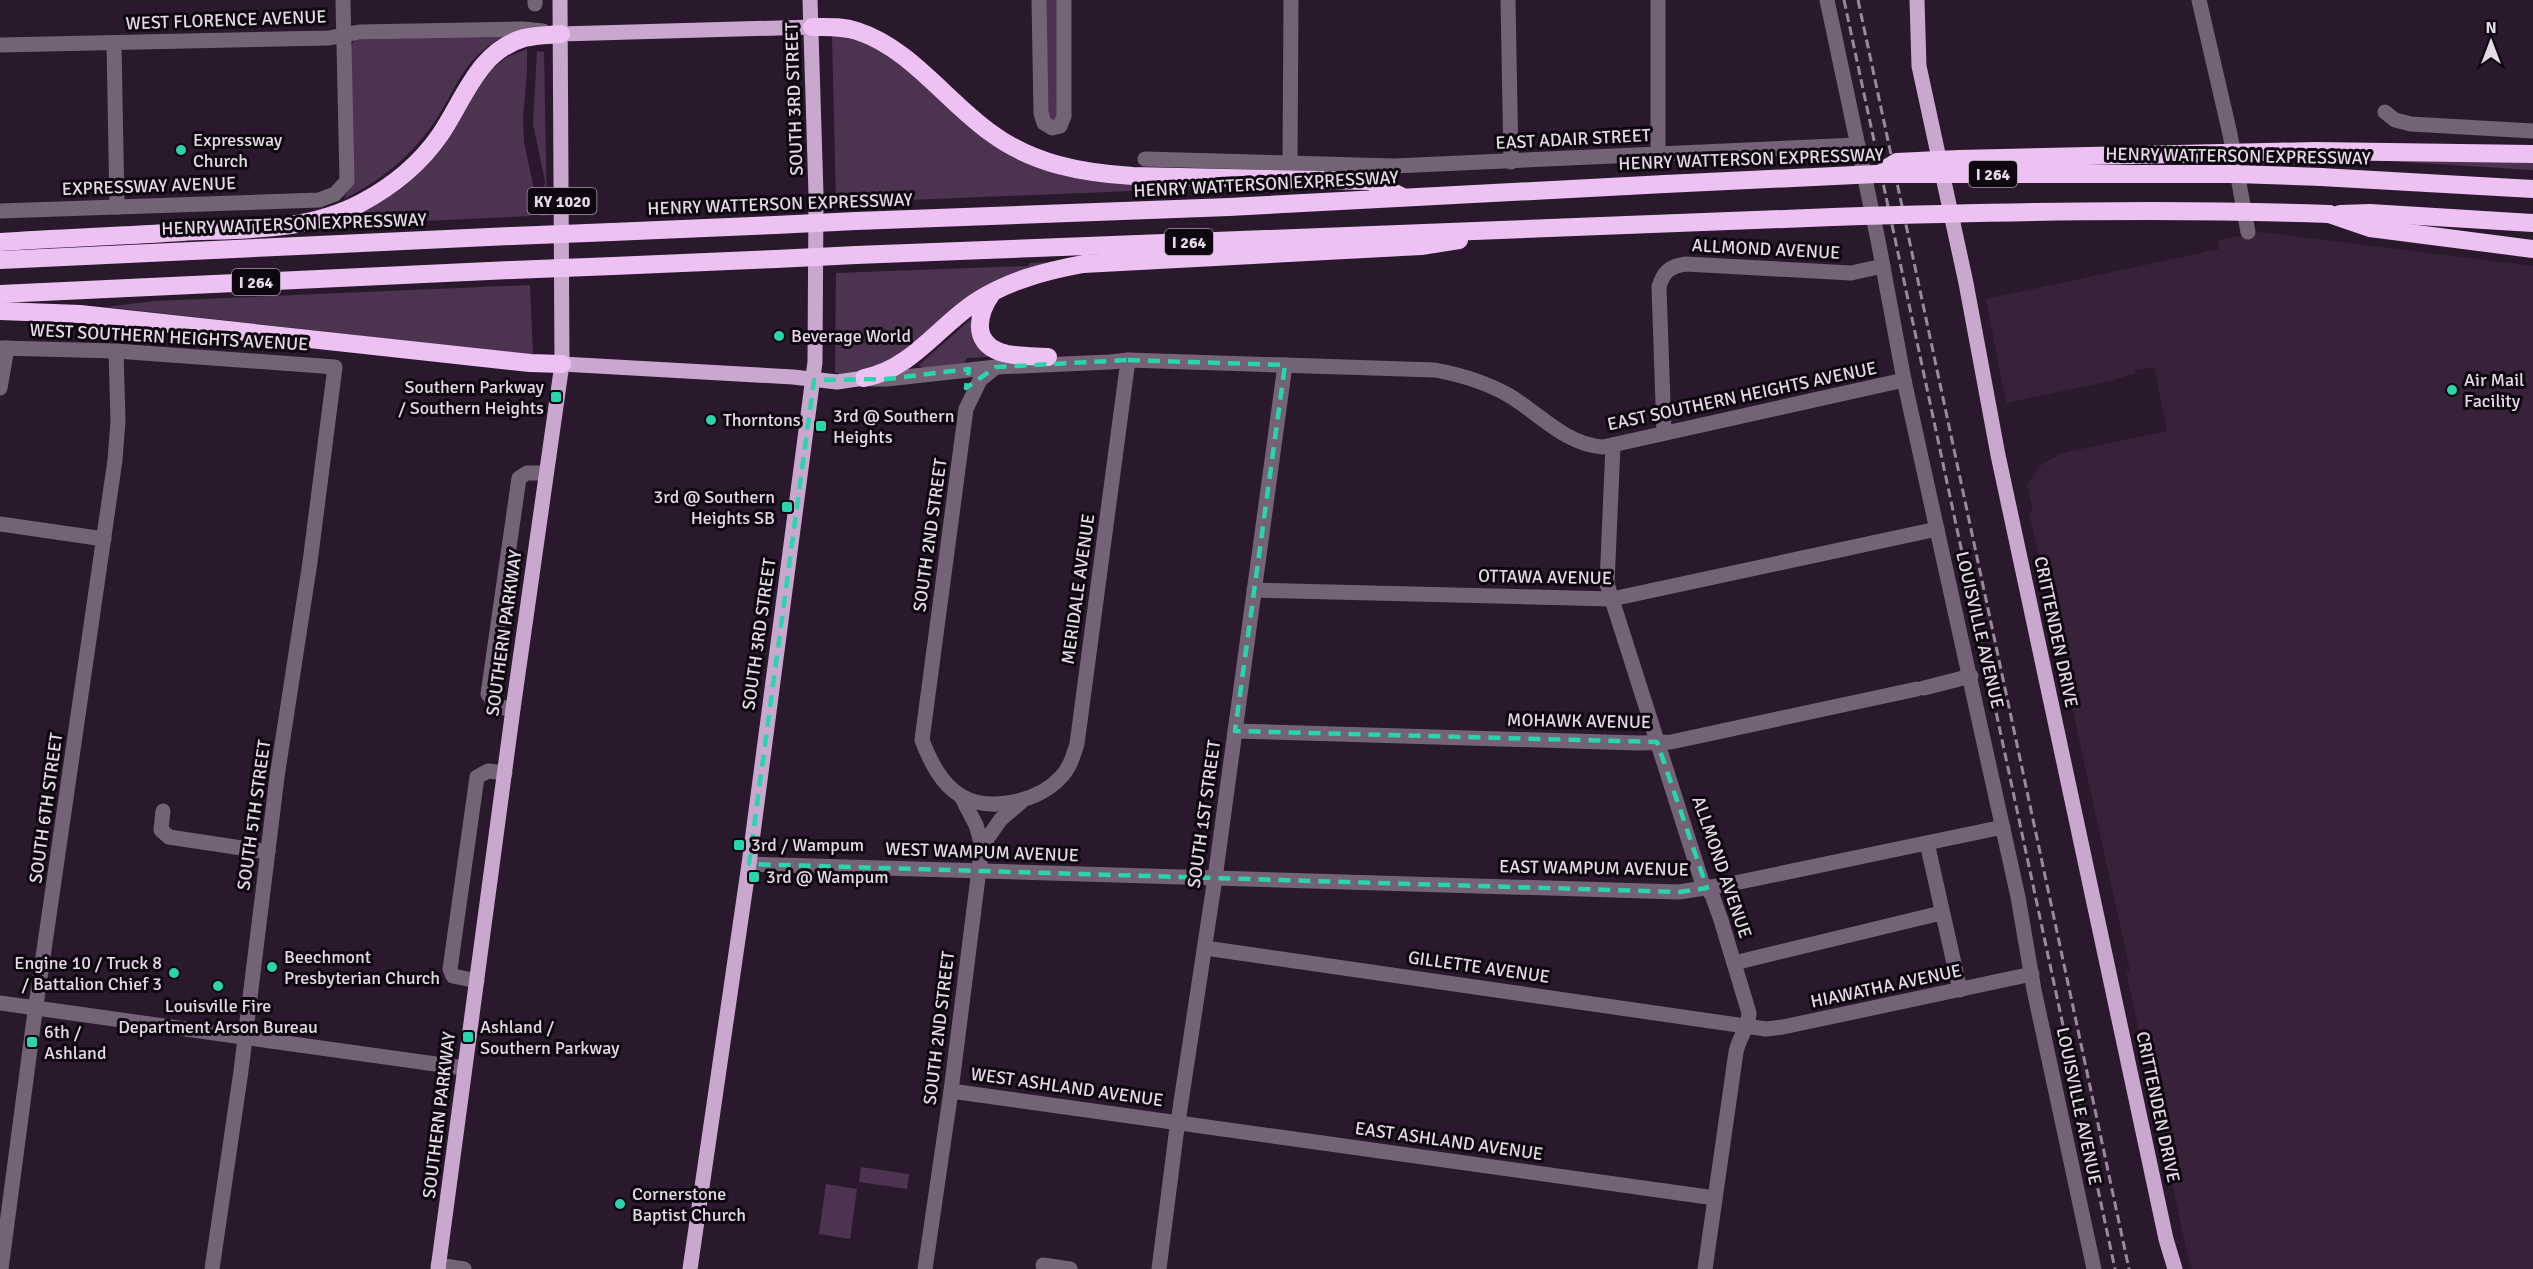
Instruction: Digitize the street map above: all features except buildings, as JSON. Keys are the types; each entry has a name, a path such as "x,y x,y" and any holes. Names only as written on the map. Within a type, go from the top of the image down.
{"highway":[{"path":"812,27 848,29 880,41 900,55 992,134 1024,153 1061,167 1098,174 1133,176 1370,181 1405,198"},
{"path":"0,242 281,227 337,213 358,204 392,184 419,159 439,136 470,81 499,51 524,38 561,34"},
{"path":"1876,174 1897,162 2079,155 2315,151 2533,154"},
{"name":"HENRY WATTERSON EXPRESSWAY","path":"0,260 1405,198 1876,174 2236,174 2533,189"},
{"name":"I 264","path":"0,294 1420,231 1522,230 1833,217 2048,211 2208,210 2370,213 2533,223"},
{"path":"2329,214 2370,228 2533,249"},
{"path":"864,378 903,363 974,303 992,293 1044,272 1083,264 1421,246 1522,230"},
{"path":"992,293 982,306 979,316 979,327 986,344 1007,354 1048,357"},
{"path":"0,311 80,314 530,363 562,364"}],"main road":[{"name":"SOUTHERN PARKWAY","path":"438,1267 504,773 562,364 560,0"},
{"name":"SOUTH 3RD STREET","path":"690,1269 749,864 813,380 817,336 810,0"},
{"name":"CRITTENDEN DRIVE","path":"1917,0 1919,66 1963,272 1998,454 2166,1239 2175,1269"},
{"name":"WEST FLORENCE AVENUE","path":"561,34 812,27"},
{"path":"562,364 793,377 837,382 864,378"}],"street":[{"path":"343,0 343,35"},
{"path":"1039,0 1041,113 1044,123 1052,128 1060,126 1064,116 1064,0"},
{"path":"1290,163 1291,0"},
{"path":"1508,0 1512,162"},
{"path":"1658,0 1658,154"},
{"name":"LOUISVILLE AVENUE","path":"1827,0 1883,266 1904,380 1971,676 2094,1269"},
{"path":"2199,0 2230,134 2248,231"},
{"name":"WEST FLORENCE AVENUE","path":"0,45 329,38 359,32 523,29 561,34"},
{"name":"EXPRESSWAY AVENUE","path":"0,211 319,200 335,194 347,180 343,35"},
{"path":"114,43 117,207"},
{"path":"2385,112 2395,120 2411,124 2533,131"},
{"name":"EAST ADAIR STREET","path":"1145,159 1394,166 1857,145"},
{"name":"ALLMOND AVENUE","path":"1664,433 1659,287 1667,270 1686,264 1851,273 1883,266"},
{"path":"0,388 4,348"},
{"name":"WEST SOUTHERN HEIGHTS AVENUE","path":"4,348 116,351 335,367"},
{"name":"SOUTH 6TH STREET","path":"1,1269 104,538 117,430 116,351"},
{"path":"969,369 976,361 1111,355 1128,360"},
{"path":"864,378 887,379 969,369 1110,363 1128,360 1285,365"},
{"name":"MERIDALE AVENUE","path":"961,796 990,804 1032,797 1059,779 1071,762 1077,744 1128,360"},
{"name":"EAST SOUTHERN HEIGHTS AVENUE","path":"1285,365 1425,369 1464,376 1511,397 1580,443 1603,447 1904,380"},
{"name":"SOUTH 1ST STREET","path":"1159,1269 1285,365"},
{"name":"SOUTH 5TH STREET","path":"212,1269 268,852 312,550 335,367"},
{"name":"SOUTH 2ND STREET","path":"925,1269 951,1091 982,846 976,825 961,796 935,769 922,740 966,409 980,380 996,367"},
{"name":"SOUTH 2ND STREET","path":"966,409 964,403 969,369"},
{"name":"ALLMOND AVENUE","path":"1613,445 1607,584 1702,882 1712,895 1748,1007 1747,1026 1741,1035 1736,1052 1705,1269"},
{"path":"513,709 498,707 488,694 498,621 519,478 526,473 546,473"},
{"path":"0,524 104,538"},
{"name":"OTTAWA AVENUE","path":"1254,590 1612,599 1937,529"},
{"name":"MOHAWK AVENUE","path":"1235,731 1671,742 1971,676"},
{"path":"477,981 453,976 450,969 477,777 488,771 504,773"},
{"name":"MERIDALE AVENUE","path":"982,846 1001,819 1024,799"},
{"path":"163,811 161,830 169,837 268,852"},
{"name":"EAST WAMPUM AVENUE","path":"1215,878 1680,892 2003,827"},
{"path":"1927,843 1960,990"},
{"name":"WEST WAMPUM AVENUE","path":"749,864 1215,878"},
{"path":"1734,963 1941,913"},
{"name":"GILLETTE AVENUE","path":"1204,948 1747,1026"},
{"name":"HIAWATHA AVENUE","path":"1747,1026 1766,1029 1783,1028 2031,974"},
{"path":"0,1004 464,1068"},
{"name":"WEST ASHLAND AVENUE","path":"951,1091 1178,1122"},
{"name":"EAST ASHLAND AVENUE","path":"1178,1122 1715,1198"},
{"path":"1042,1265 1070,1269"},
{"path":"438,1267 464,1269"}],"highlighted area":[{"path":"1128,360 1285,365 1235,731 1657,742 1707,888 1679,892 749,864 814,380 887,379 969,369 966,388 996,367"}],"shaded area":[{"path":"1044,0 1059,0 1058,118 1051,122 1048,119"},
{"path":"506,35 480,53 464,71 437,118 407,155 384,175 344,199 349,188 351,46 354,40"},
{"path":"835,35 855,38 873,46 1061,175 1096,182 1183,186 1132,191 836,203 832,37"},
{"path":"527,49 523,118 524,142 534,189 530,216 315,226 366,206 481,78 507,57"},
{"path":"537,51 544,52 547,215 541,216 545,181 533,124"},
{"path":"2533,159 2533,170 2371,160"},
{"path":"2261,232 2533,266 2533,1269 2192,1269 2188,1257 2126,971 2130,970 2029,512 2033,511 2027,485 2041,465 2062,453 2167,431 2154,367 2135,370 2135,373 2110,381 2006,403 1986,299 2219,249 2218,240"},
{"path":"1046,262 901,354 866,370 839,374 835,372 836,273 1028,266 1030,263"},
{"path":"530,285 533,355 106,307 154,301"},
{"path":"971,319 973,333 989,354 988,357 967,358 964,363 923,368 919,365"},
{"path":"861,1167 909,1174 907,1189 859,1182"},
{"path":"826,1184 857,1189 850,1239 819,1234"}],"railway":[{"path":"1844,0 2115,1269"},
{"path":"1858,0 2129,1269"}],"place":[{"name":"Expressway Church","path":"181,150"},
{"name":"Beverage World","path":"779,336"},
{"name":"Air Mail Facility","path":"2452,390"},
{"name":"Southern Parkway / Southern Heights","path":"556,397"},
{"name":"Thorntons","path":"711,420"},
{"name":"3rd @ Southern Heights","path":"821,426"},
{"name":"3rd @ Southern Heights SB","path":"787,507"},
{"name":"3rd / Wampum","path":"739,845"},
{"name":"3rd @ Wampum","path":"754,877"},
{"name":"Beechmont Presbyterian Church","path":"272,967"},
{"name":"Engine 10 / Truck 8 / Battalion Chief 3","path":"174,973"},
{"name":"Louisville Fire Department Arson Bureau","path":"218,986"},
{"name":"Ashland / Southern Parkway","path":"468,1037"},
{"name":"6th / Ashland","path":"32,1042"},
{"name":"Cornerstone Baptist Church","path":"620,1204"}]}
